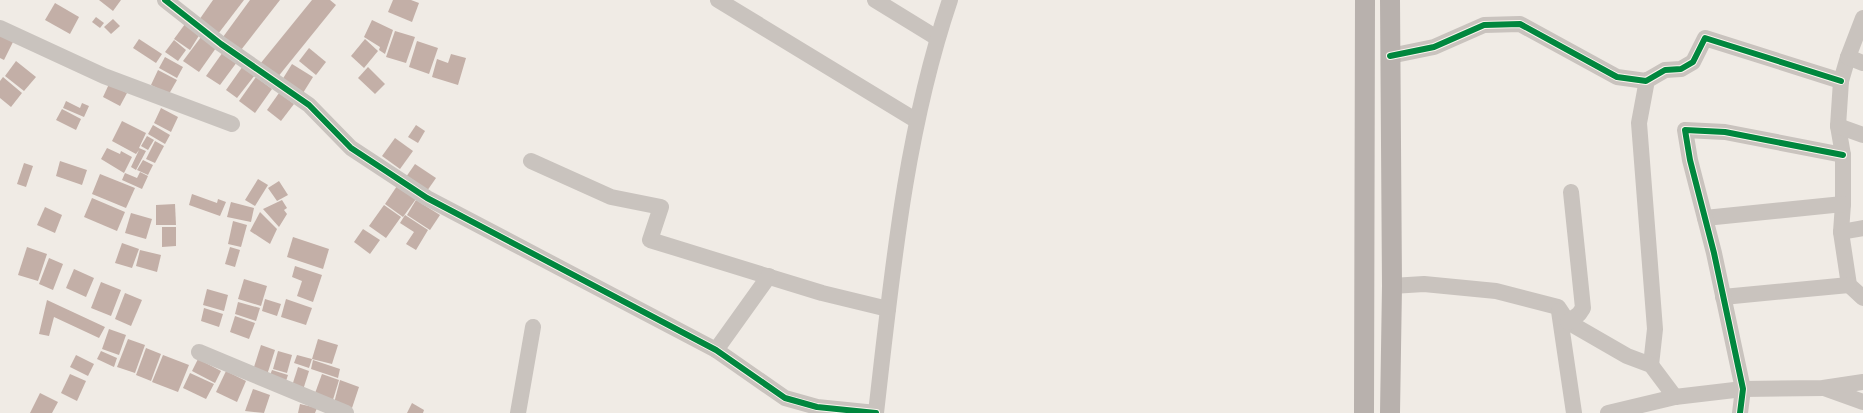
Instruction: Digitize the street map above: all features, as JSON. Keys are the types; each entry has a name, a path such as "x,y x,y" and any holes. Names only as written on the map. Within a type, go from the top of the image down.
{"main road":[{"path":"1364,413 1365,0"},
{"path":"1390,0 1392,286 1390,413"}],"street":[{"path":"165,0 221,44 309,105 351,148 426,198 716,350 785,398 817,407 876,413 897,234 917,121 937,38 950,0"},
{"path":"718,0 917,121"},
{"path":"875,0 937,38"},
{"path":"1863,18 1848,57 1841,81 1838,126 1842,155 1843,204 1841,232 1849,285 1863,298"},
{"path":"1390,56 1434,47 1484,25 1520,24 1617,77 1647,80 1665,70 1681,69 1693,62 1705,38 1841,81"},
{"path":"0,28 104,76 232,124"},
{"path":"1848,57 1863,63"},
{"path":"1647,80 1639,123 1655,329 1651,365"},
{"path":"1838,126 1863,135"},
{"path":"1740,413 1743,389 1705,218 1690,160 1685,130 1725,132 1842,155"},
{"path":"531,161 611,197 661,207 650,240 822,293 888,309"},
{"path":"1568,322 1579,314 1583,308 1571,192"},
{"path":"1705,218 1843,204"},
{"path":"1841,232 1863,228"},
{"path":"716,350 769,276"},
{"path":"1392,286 1424,284 1496,291 1558,308 1568,322 1627,356 1651,365 1675,397"},
{"path":"1723,296 1849,285"},
{"path":"1558,308 1574,413"},
{"path":"518,413 533,327"},
{"path":"199,352 346,413"},
{"path":"1608,413 1675,397 1743,389 1823,388 1863,382"},
{"path":"1823,388 1863,402"}],"building":[{"path":"99,0 121,0 113,11"},
{"path":"213,0 244,0 218,34 199,20"},
{"path":"250,0 280,0 241,50 223,37"},
{"path":"312,0 330,0 336,5 277,78 260,64"},
{"path":"393,0 411,0 419,3 412,22 388,12"},
{"path":"55,3 79,17 70,34 45,20"},
{"path":"96,17 104,23 100,28 92,22"},
{"path":"113,19 120,26 111,34 104,27"},
{"path":"372,20 393,30 385,54 379,50 380,47 364,37"},
{"path":"185,24 200,34 190,50 174,39"},
{"path":"395,31 415,37 406,63 386,57"},
{"path":"0,35 13,42 4,60 0,58"},
{"path":"201,37 216,48 199,72 183,61"},
{"path":"139,39 162,54 156,63 133,48"},
{"path":"365,39 378,51 364,68 351,56"},
{"path":"174,40 186,50 178,61 165,52"},
{"path":"417,41 438,48 429,74 409,67"},
{"path":"309,48 326,62 316,75 299,61"},
{"path":"223,52 237,62 220,85 206,76"},
{"path":"451,54 466,58 458,85 432,77 437,59 448,63"},
{"path":"165,57 183,67 177,78 159,68"},
{"path":"16,61 36,77 24,91 5,76"},
{"path":"292,64 313,77 303,93 282,80"},
{"path":"243,66 255,75 237,98 226,90"},
{"path":"368,67 385,84 375,94 358,78"},
{"path":"158,70 177,80 169,94 151,85"},
{"path":"3,77 22,93 11,107 0,98 0,81"},
{"path":"256,77 272,89 255,113 239,101"},
{"path":"109,84 127,93 120,106 103,97"},
{"path":"279,93 294,104 281,121 267,110"},
{"path":"66,101 80,108 82,103 89,106 84,117 63,108"},
{"path":"161,108 178,117 171,132 154,123"},
{"path":"62,109 81,119 76,130 56,120"},
{"path":"122,121 146,133 139,148 146,151 136,170 131,167 139,150 136,154 112,141"},
{"path":"153,125 170,135 165,144 148,134"},
{"path":"416,125 425,131 418,143 408,137"},
{"path":"147,136 154,140 148,150 141,146"},
{"path":"395,138 413,151 400,169 382,156"},
{"path":"155,141 164,146 155,163 146,159"},
{"path":"107,148 120,154 121,151 132,157 124,173 101,159"},
{"path":"143,160 153,165 148,175 137,170"},
{"path":"60,161 87,170 82,185 56,176"},
{"path":"24,163 33,166 26,187 17,184"},
{"path":"415,164 436,178 427,191 406,177"},
{"path":"140,172 148,176 142,189 122,180 125,173 137,178"},
{"path":"100,174 135,188 126,208 92,194"},
{"path":"258,179 268,185 255,206 245,200"},
{"path":"279,181 288,195 277,201 268,188"},
{"path":"397,186 416,199 403,217 385,204"},
{"path":"192,194 217,203 218,199 226,202 220,216 189,205"},
{"path":"92,198 125,212 117,231 84,217"},
{"path":"282,200 287,208 284,210 287,214 279,227 263,209"},
{"path":"416,200 440,215 430,230 407,215"},
{"path":"231,202 254,208 251,222 227,217"},
{"path":"175,204 176,225 156,225 156,205"},
{"path":"384,205 401,217 386,238 369,226"},
{"path":"45,207 62,215 55,233 37,225"},
{"path":"260,212 277,229 270,244 250,231"},
{"path":"131,213 152,219 146,239 125,233"},
{"path":"405,215 428,230 416,250 406,244 414,232 400,223"},
{"path":"233,221 247,225 241,247 228,244"},
{"path":"162,227 176,227 176,246 162,247"},
{"path":"363,229 380,240 370,254 354,242"},
{"path":"293,237 329,249 323,269 287,257"},
{"path":"122,243 139,249 132,268 115,263"},
{"path":"27,247 47,254 38,281 18,275"},
{"path":"230,247 240,250 235,267 225,264"},
{"path":"140,250 161,255 157,272 136,266"},
{"path":"49,258 63,264 53,290 39,284"},
{"path":"295,266 322,275 313,302 297,296 302,281 292,277"},
{"path":"74,269 94,278 86,297 66,288"},
{"path":"244,279 267,286 261,306 238,299"},
{"path":"101,282 121,290 111,316 91,308"},
{"path":"207,289 228,295 224,311 203,305"},
{"path":"125,293 142,300 131,326 115,319"},
{"path":"265,299 281,304 277,316 262,311"},
{"path":"286,299 312,308 306,325 281,317"},
{"path":"47,300 105,327 99,338 54,317 49,336 39,334"},
{"path":"238,302 260,308 256,321 235,314"},
{"path":"204,308 223,314 219,327 201,321"},
{"path":"235,316 255,323 249,339 230,332"},
{"path":"109,329 126,335 119,355 102,349"},
{"path":"128,339 145,345 135,373 117,367"},
{"path":"318,339 338,345 332,364 312,359"},
{"path":"261,345 275,350 267,375 253,370"},
{"path":"146,348 161,354 151,381 136,375"},
{"path":"101,351 117,358 114,367 97,359"},
{"path":"278,351 292,355 287,373 273,369"},
{"path":"76,355 94,364 88,376 70,367"},
{"path":"163,355 189,365 178,392 152,382"},
{"path":"297,355 312,359 309,368 294,363"},
{"path":"198,359 221,371 215,383 192,371"},
{"path":"313,360 340,369 338,378 311,369"},
{"path":"298,367 309,371 303,390 292,386"},
{"path":"272,370 288,375 285,384 269,378"},
{"path":"226,371 246,381 237,402 216,392"},
{"path":"190,373 214,384 206,399 183,388"},
{"path":"70,374 86,381 77,401 61,393"},
{"path":"322,374 339,380 332,403 314,396"},
{"path":"340,380 359,387 352,408 334,403"},
{"path":"253,389 270,395 264,413 245,411"},
{"path":"40,393 58,402 52,413 30,413"},
{"path":"412,403 424,410 423,413 407,413"},
{"path":"300,404 317,408 315,413 298,413"}],"cycle path":[{"path":"165,0 221,44 309,105 351,148 427,198 716,350 785,398 817,407 876,413"},
{"path":"1390,56 1434,47 1484,25 1520,24 1617,77 1646,81 1665,70 1681,69 1693,62 1705,38 1841,81"},
{"path":"1740,413 1743,389 1714,253 1690,160 1685,130 1725,132 1843,155"}]}
